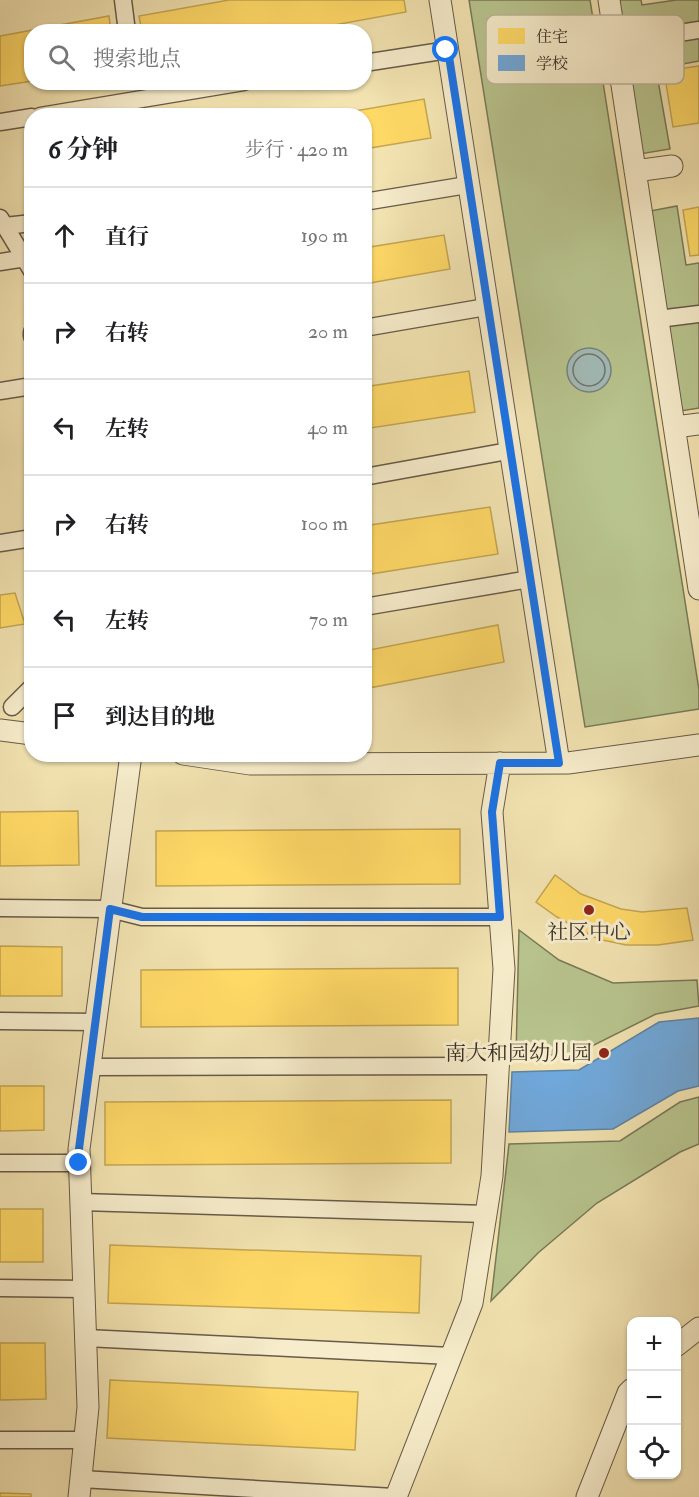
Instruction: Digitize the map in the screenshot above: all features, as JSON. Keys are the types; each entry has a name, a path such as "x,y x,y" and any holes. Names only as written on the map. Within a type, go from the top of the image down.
{"street":[{"path":"123,0 126,24"},
{"path":"440,0 559,763"},
{"path":"609,0 611,15"},
{"path":"684,32 699,30"},
{"path":"372,62 448,50"},
{"path":"622,84 697,558 699,589"},
{"path":"135,90 137,99"},
{"path":"86,108 194,90"},
{"path":"0,122 24,118"},
{"path":"635,171 672,166"},
{"path":"372,201 467,185 469,187"},
{"path":"24,226 5,232 24,256"},
{"path":"0,262 24,262"},
{"path":"372,327 486,307 488,309"},
{"path":"658,320 699,314"},
{"path":"0,391 24,387"},
{"path":"675,427 699,424"},
{"path":"372,476 511,452"},
{"path":"0,543 24,539"},
{"path":"372,607 530,579"},
{"path":"24,695 12,707 24,708"},
{"path":"0,730 24,733"},
{"path":"237,762 250,764 559,763 699,745"},
{"path":"130,762 79,1149 88,1407 80,1488 395,1497 472,1303 492,1176 504,969 492,812 500,763"},
{"path":"0,908 110,909 142,917 500,917"},
{"path":"0,1021 95,1022"},
{"path":"89,1067 498,1065"},
{"path":"0,1163 79,1163"},
{"path":"81,1202 486,1214"},
{"path":"0,1288 84,1289"},
{"path":"681,1342 699,1328"},
{"path":"86,1338 452,1356"},
{"path":"587,1497 627,1393"},
{"path":"0,1440 85,1440"}],"green space":[{"path":"469,0 590,0 592,15 486,15 486,84 603,84 699,690 699,709 585,727"},
{"path":"617,0 641,0 642,5 676,0 699,0 699,61 684,64 684,15 619,15"},
{"path":"630,84 659,84 670,149 640,154"},
{"path":"677,206 686,265 699,263 699,408 681,411 650,211"},
{"path":"519,930 559,960 613,983 697,980 699,1006 656,1014 576,1054 516,1056"},
{"path":"699,1097 699,1144 680,1152 597,1203 538,1253 491,1301 509,1144 620,1141 680,1102"}],"water":[{"path":"589,348 605,354 611,370 605,386 589,392 573,386 567,370 573,354"}],"building: 住宅":[{"path":"229,0 404,0 406,12 340,24 140,24 139,16"},
{"path":"109,16 110,24 65,24"},
{"path":"24,32 24,82 0,86 0,36"},
{"path":"699,66 699,123 673,127 666,84 684,84 684,68"},
{"path":"424,99 431,138 372,148 372,108"},
{"path":"699,207 699,255 690,256 683,210"},
{"path":"444,235 450,269 372,283 372,247"},
{"path":"469,371 475,412 372,428 372,386"},
{"path":"490,507 498,554 372,574 372,525"},
{"path":"15,593 24,624 0,628 0,595"},
{"path":"498,625 504,662 372,687 372,649"},
{"path":"78,811 79,865 0,866 0,812"},
{"path":"460,829 460,884 156,886 156,831"},
{"name":"社区中心","path":"555,875 581,894 621,909 642,912 687,908 693,940 658,945 626,945 598,939 557,917 536,902"},
{"path":"0,946 62,947 62,996 0,996"},
{"path":"458,968 458,1025 141,1027 141,970"},
{"path":"0,1086 44,1086 44,1130 0,1131"},
{"path":"451,1100 451,1163 105,1165 105,1102"},
{"path":"0,1209 43,1209 43,1262 0,1262"},
{"path":"110,1245 421,1256 419,1313 108,1303"},
{"path":"0,1343 45,1343 46,1399 0,1400"},
{"path":"110,1380 358,1392 355,1450 107,1438"},
{"path":"0,1493 31,1494 31,1497 0,1497"}],"building: 学校":[{"path":"699,1018 699,1086 678,1091 613,1129 509,1132 512,1072 579,1070 659,1022"}],"place":[{"name":"社区中心","path":"589,910"},
{"name":"南大和园幼儿园","path":"604,1053"}],"route":[{"path":"79,1163 110,909 142,917 500,917 492,812 500,763 559,763 448,50 446,50"}]}
